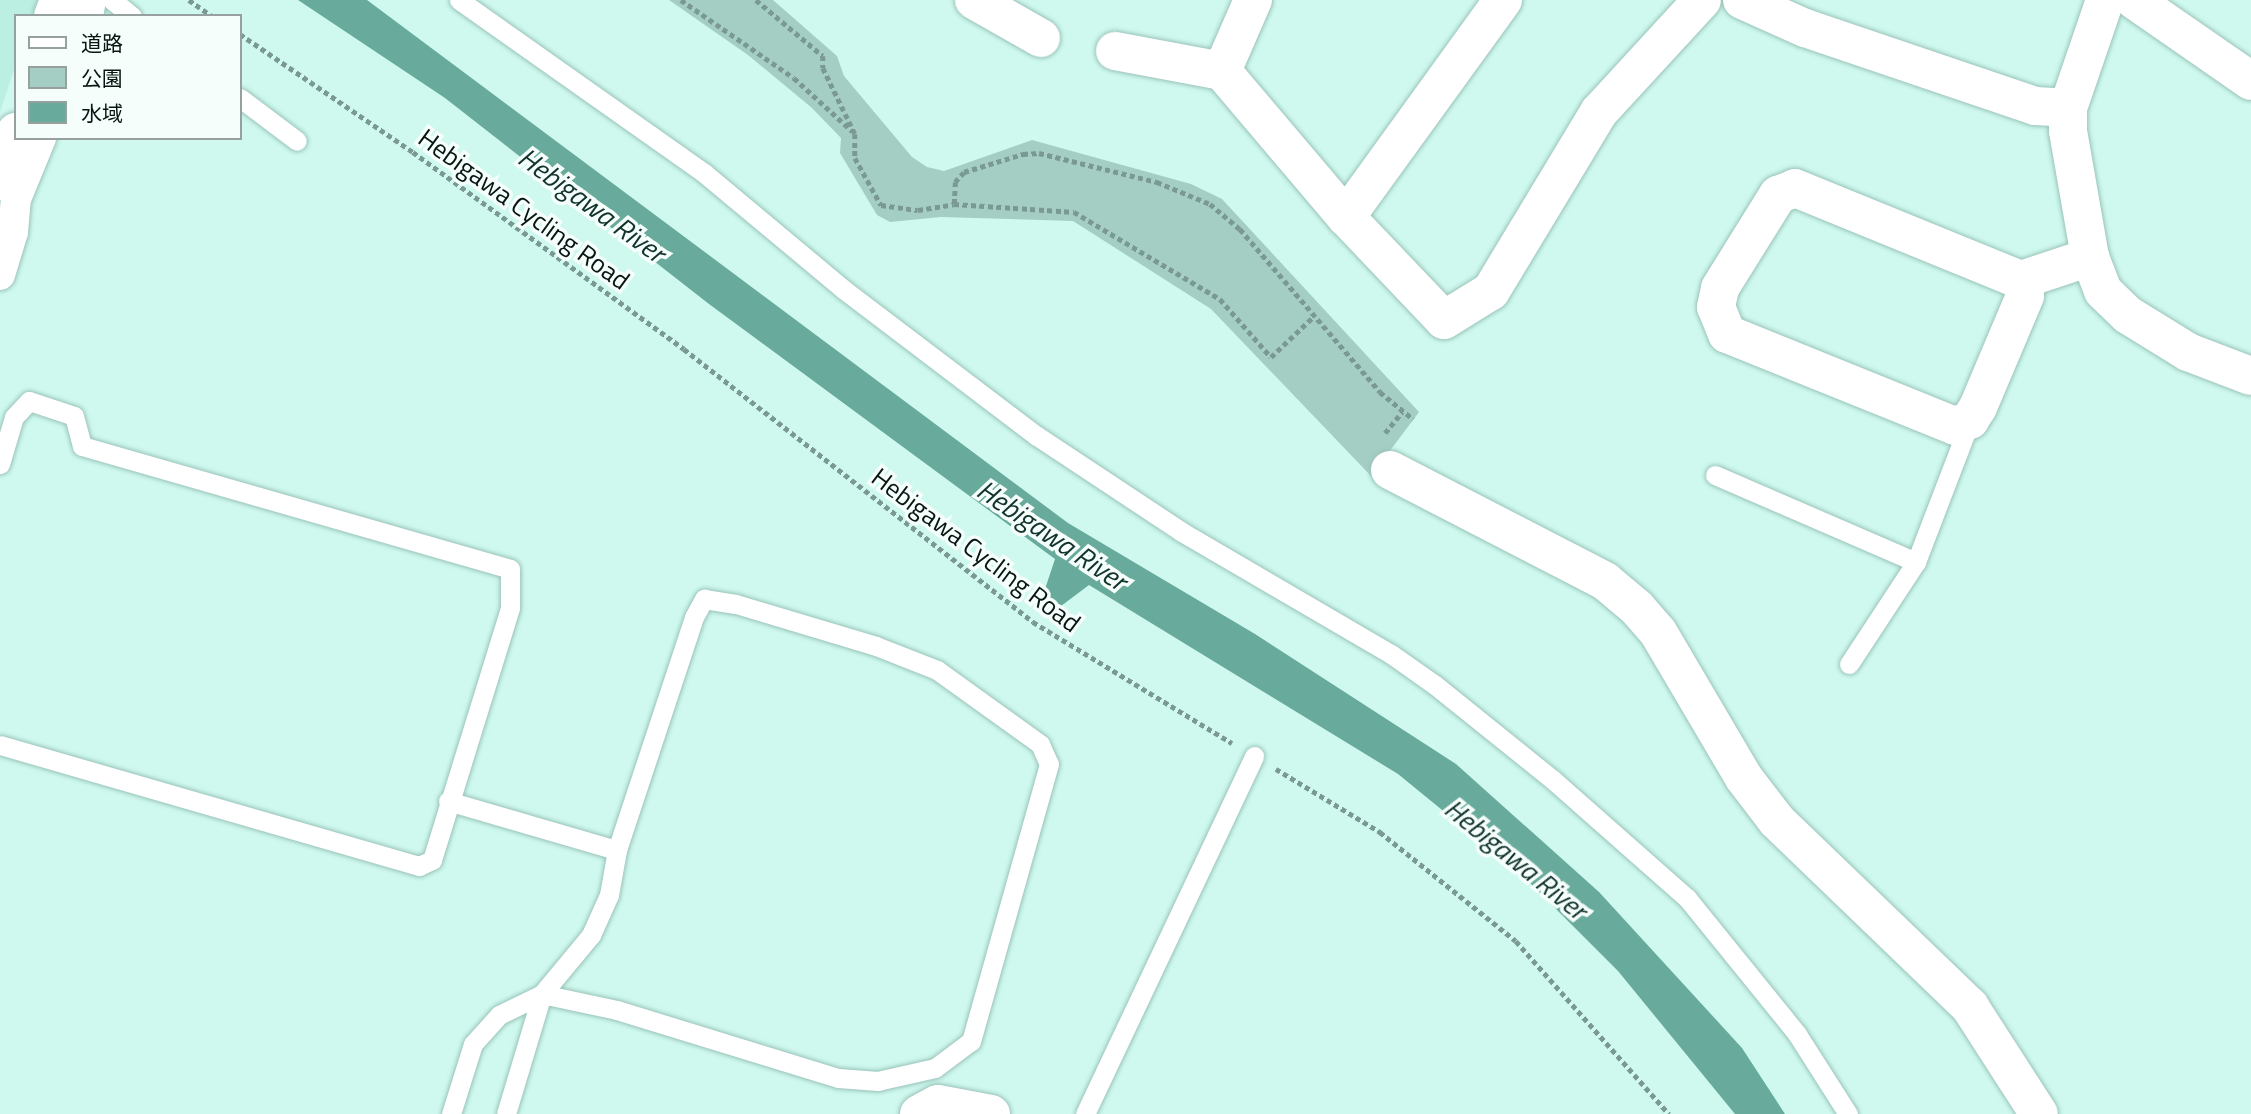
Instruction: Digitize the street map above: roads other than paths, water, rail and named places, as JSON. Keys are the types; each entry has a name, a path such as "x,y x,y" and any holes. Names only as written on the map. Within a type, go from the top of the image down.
{"street":[{"path":"974,0 1041,38"},
{"path":"1222,71 1254,0"},
{"path":"1346,217 1503,0"},
{"path":"1115,51 1222,71 1346,217 1444,320 1492,291 1599,112 1702,0"},
{"path":"1742,0 1805,29 2035,106 2068,108"},
{"path":"2105,0 2068,108 2068,131 2090,257 2103,291 2127,315 2188,352 2251,376"},
{"path":"2134,0 2251,81"},
{"path":"0,181 14,138"},
{"path":"0,275 13,232 16,199 40,140"},
{"path":"2021,280 2025,296 1970,420 1955,426 1940,423 1727,334 1716,307 1720,288 1778,195 1795,188 2021,280 2090,257"},
{"path":"1391,470 1605,581 1637,608 1658,632 1744,778 1777,821 1970,1007 2039,1114"},
{"path":"919,1114 938,1104 991,1114"}],"lane":[{"path":"112,0 130,14"},
{"path":"458,0 704,173 843,289 1037,436 1182,532 1391,654 1435,685 1553,780 1687,898 1797,1034 1848,1114"},
{"path":"242,100 297,142"},
{"path":"0,464 13,417 29,401 74,416 82,446 510,569 510,608 448,801 432,860 419,866 0,745"},
{"path":"1849,664 1916,562 1970,420"},
{"path":"1715,475 1916,562"},
{"path":"451,1114 472,1044 499,1016 542,994 592,936 609,895 617,850 694,617 704,599 736,604 851,639 937,670 1040,744 1049,764 971,1041 935,1068 878,1081 838,1078 617,1010 542,994"},
{"path":"1085,1114 1254,756"},
{"path":"448,801 617,850"},
{"path":"506,1114 542,994"}],"water":[{"name":"Hebigawa River","path":"298,0 367,0 1068,523 1255,634 1456,764 1599,892 1742,1048 1785,1114 1735,1114 1618,971 1523,876 1398,774 1089,585 1053,612 1040,604 1055,559 709,304 445,98"}]}
